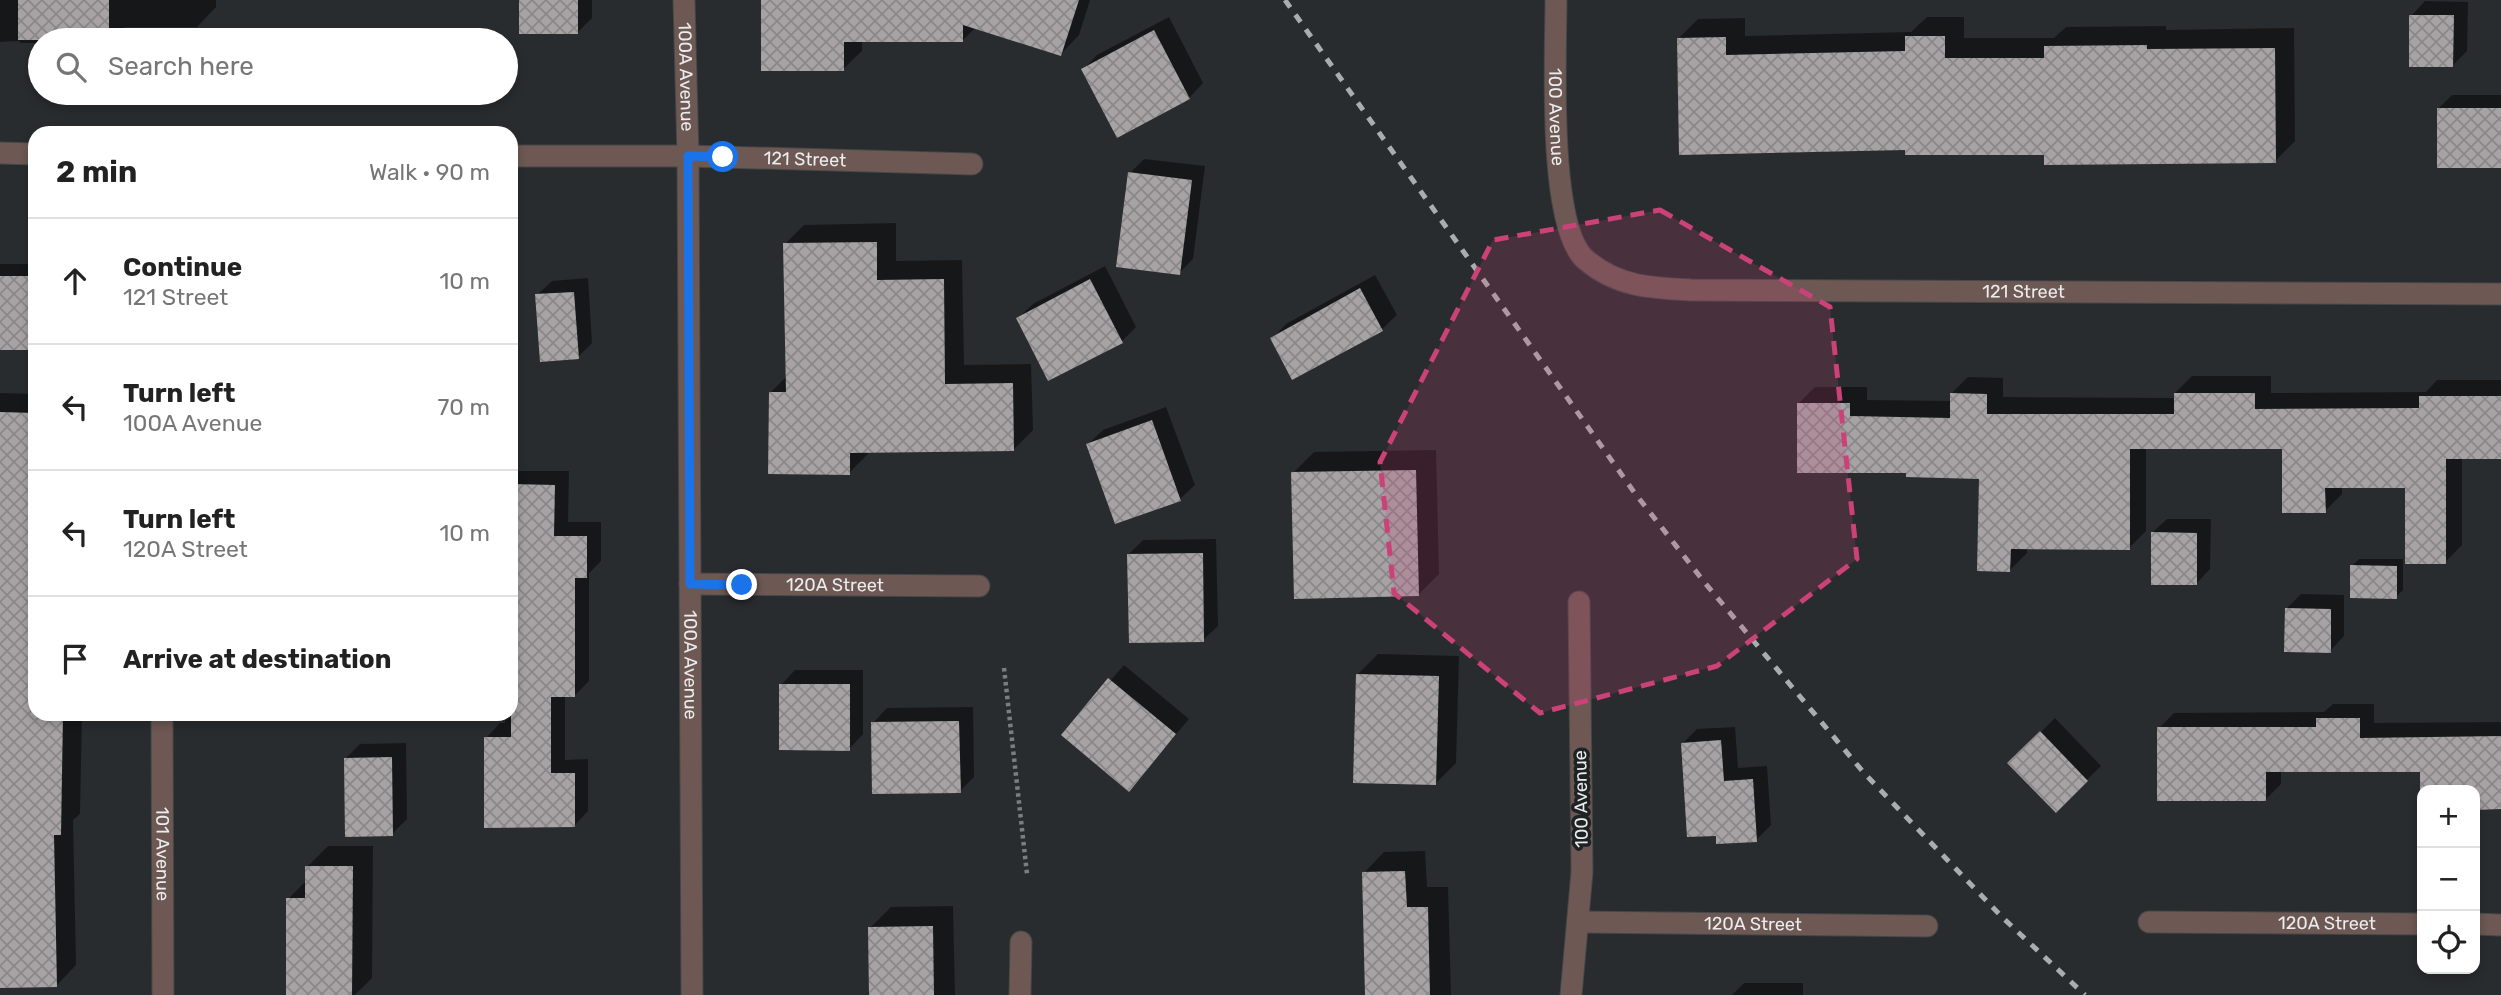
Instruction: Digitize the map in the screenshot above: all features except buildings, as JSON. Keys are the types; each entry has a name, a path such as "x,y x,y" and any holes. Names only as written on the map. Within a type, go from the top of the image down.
{"street":[{"name":"100A Avenue","path":"684,0 688,156 692,995"},
{"name":"100 Avenue","path":"1556,0 1559,184 1569,233"},
{"path":"0,153 28,154"},
{"name":"121 Street","path":"518,156 688,156 972,164"},
{"name":"121 Street","path":"1569,233 1583,259 1608,276 1641,288 2501,293"},
{"name":"120A Street","path":"690,584 979,586"},
{"name":"100 Avenue","path":"1571,995 1582,872 1579,602"},
{"name":"101 Avenue","path":"162,721 163,995"},
{"name":"120A Street","path":"1577,922 1927,926"},
{"name":"120A Street","path":"2149,922 2417,924"},
{"path":"2480,925 2501,925"},
{"path":"1020,995 1021,942"}],"path":[{"path":"1004,668 1027,874"}],"highlighted area":[{"path":"1660,210 1830,307 1857,559 1717,666 1540,713 1394,593 1380,462 1493,240"}],"railway":[{"path":"1285,0 1634,492 1705,583 1864,773 2003,918 2085,995"}],"route":[{"path":"723,157 688,156 690,584 742,585"}]}
